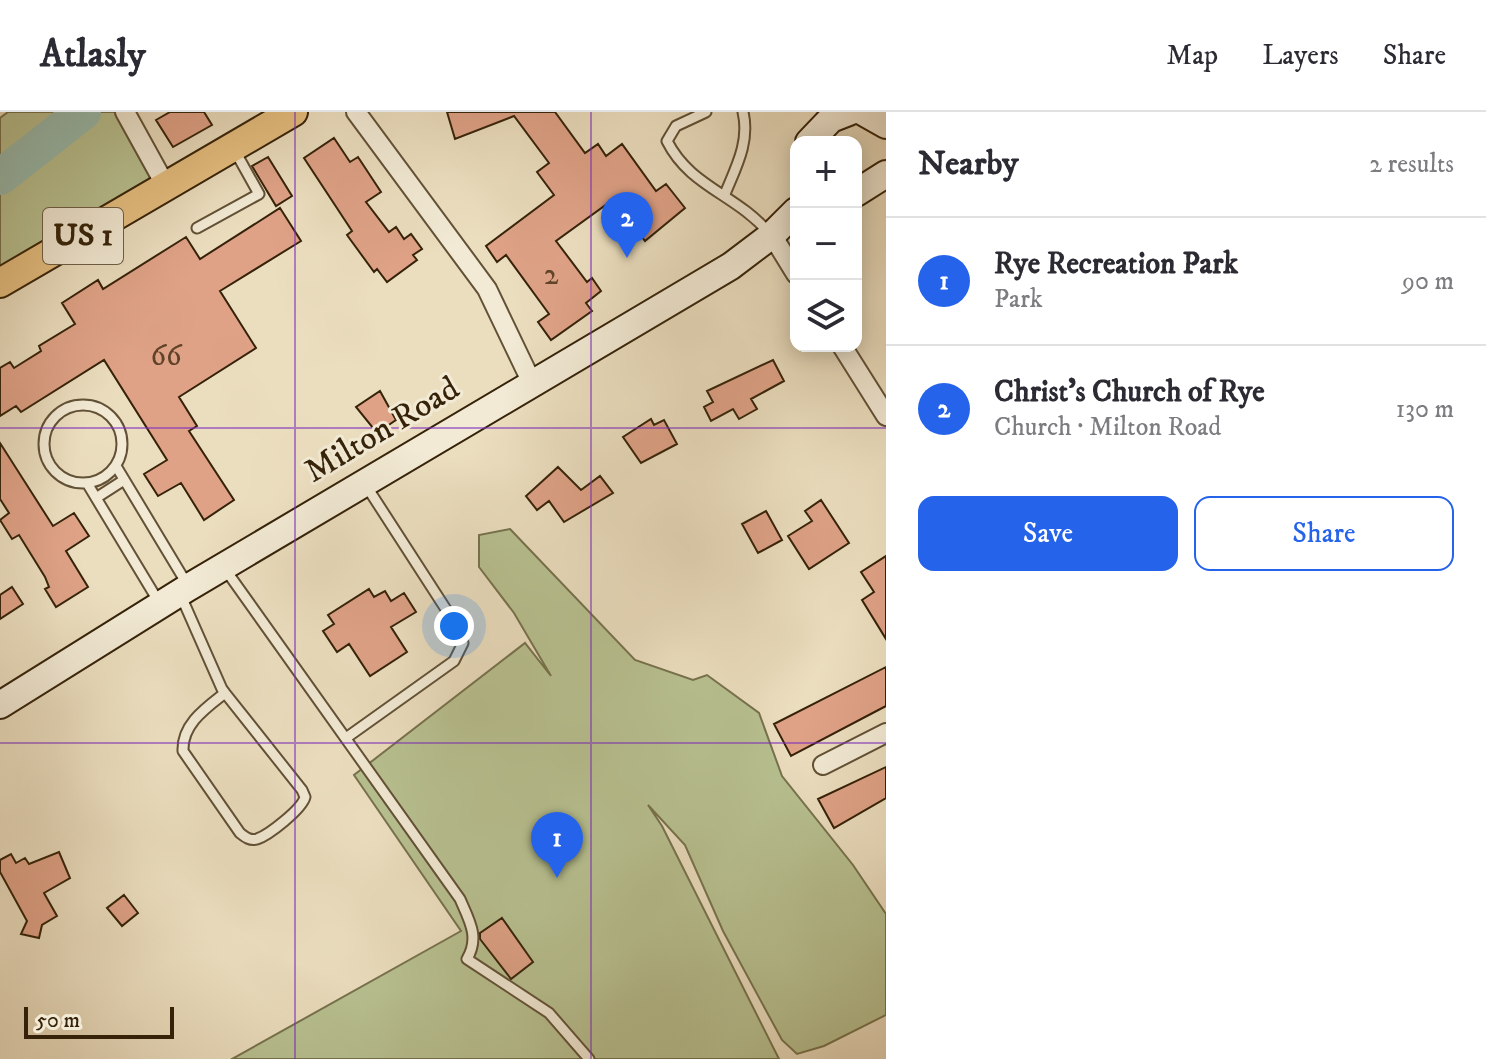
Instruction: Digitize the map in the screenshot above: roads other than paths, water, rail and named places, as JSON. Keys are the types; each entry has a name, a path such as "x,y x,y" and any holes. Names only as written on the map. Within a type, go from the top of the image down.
{"main road":[{"name":"US 1","path":"0,283 293,112"}],"street":[{"path":"125,112 167,188"},
{"path":"356,112 487,289 532,383"},
{"path":"863,112 886,125"},
{"path":"815,136 836,114"},
{"path":"862,189 886,174"},
{"name":"Milton Road","path":"0,705 176,594 731,266 790,217"},
{"path":"772,235 790,264"},
{"path":"846,352 886,416"},
{"path":"823,765 886,733"}],"lane":[{"path":"706,112 676,126 667,141 678,163 700,182 751,211 772,235"},
{"path":"725,194 744,148 747,127 743,112"},
{"path":"197,228 259,194 233,148"},
{"path":"91,406 114,419 123,444 116,466 105,478 87,483 68,481 57,474 44,452 47,427 65,409 91,406"},
{"path":"116,466 225,693 305,797 296,812 257,839 247,839 240,833 183,751 186,731 201,711 225,693"},
{"path":"96,498 124,480"},
{"path":"346,738 454,661 463,643 460,631 364,482"},
{"path":"87,483 176,594"},
{"path":"223,566 460,899 474,933 473,948 467,959 549,1013 589,1059"}],"waterway":[{"path":"0,177 83,112"}],"place":[{"name":"Christ's Church of Rye","path":"627,258"},
{"name":"Rye Recreation Park","path":"557,878"}]}
